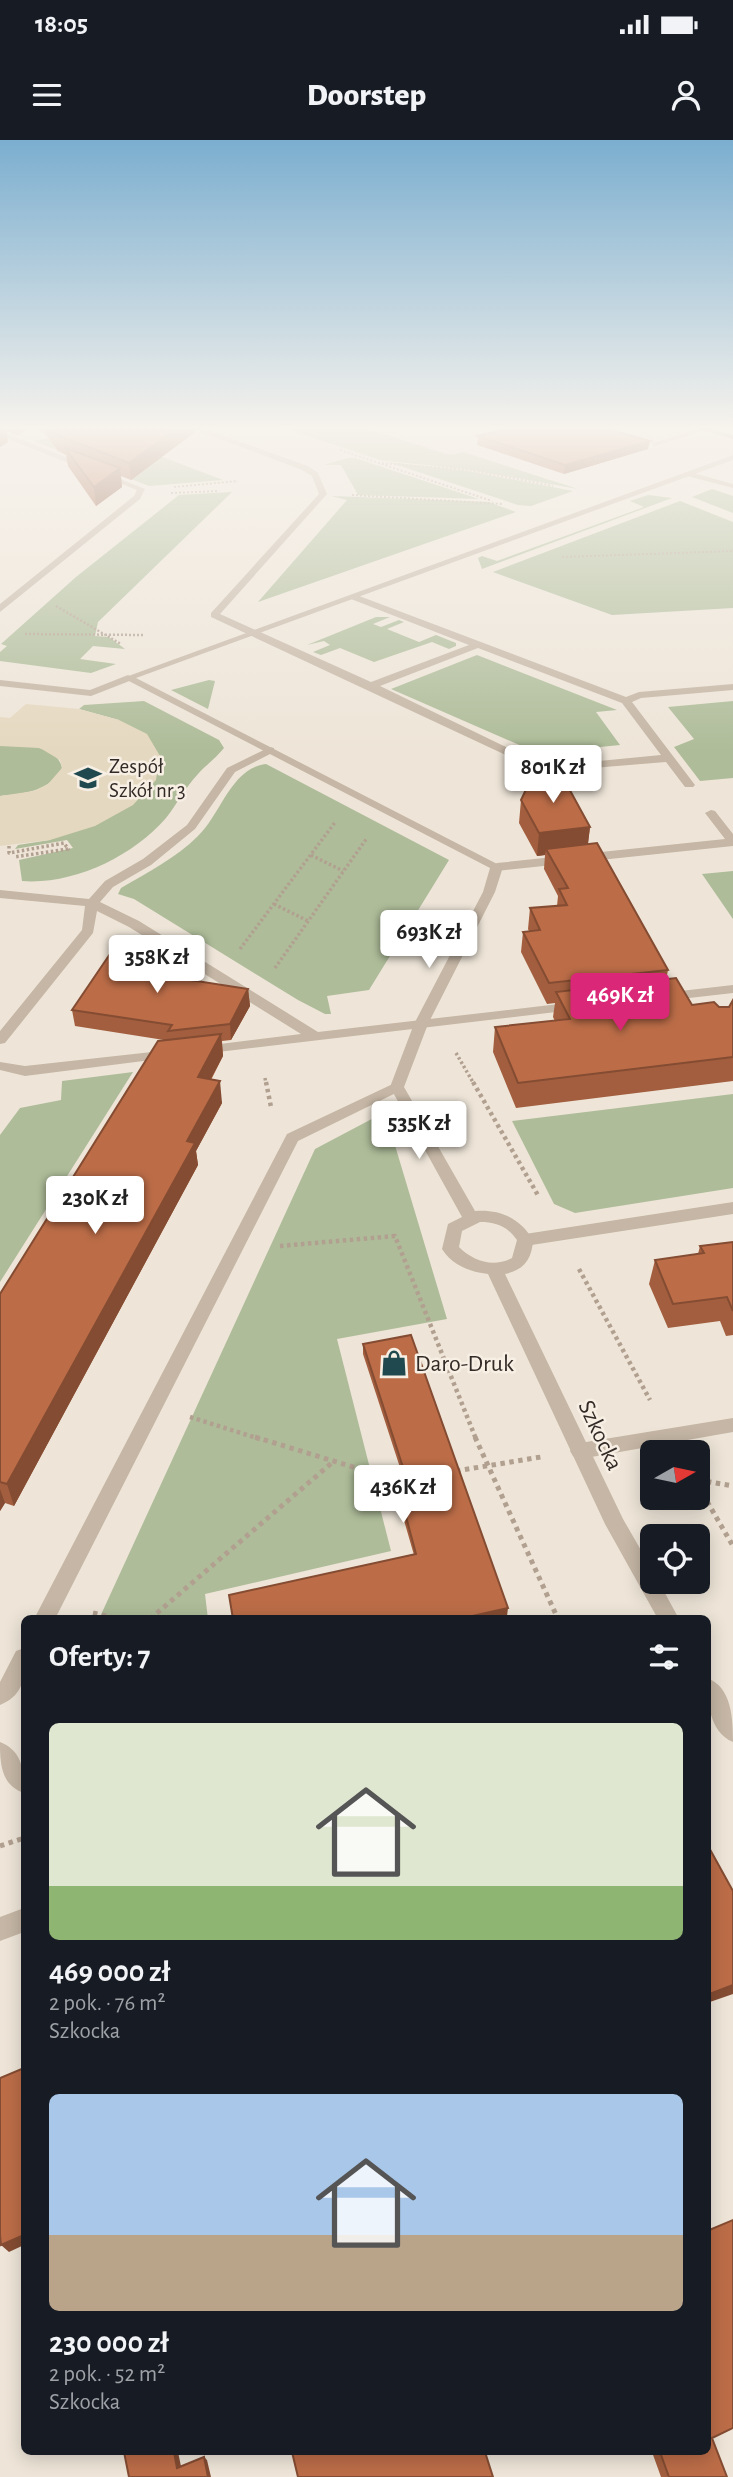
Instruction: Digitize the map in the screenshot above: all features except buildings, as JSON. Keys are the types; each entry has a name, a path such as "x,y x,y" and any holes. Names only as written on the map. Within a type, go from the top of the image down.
{"street":[{"path":"0,609 90,534"},
{"path":"287,534 214,615 371,686 533,764 568,767 670,758"},
{"path":"0,683 91,693 251,632 524,534"},
{"path":"354,597 626,701 689,785"},
{"path":"371,686 478,645"},
{"path":"128,678 497,867 733,842"},
{"path":"626,701 639,695 733,687"},
{"path":"0,1040 88,930 92,902 109,884 147,862 191,827 230,770 270,750"},
{"path":"711,813 733,842"},
{"path":"46,1615 292,1138 397,1087 421,1024 489,892 497,867"},
{"path":"4,895 92,902 134,924 314,1036"},
{"path":"642,999 701,999 733,989"},
{"path":"0,1066 25,1071 587,1005"},
{"path":"397,1087 471,1219"},
{"path":"525,1240 733,1208"},
{"path":"492,1216 517,1227 525,1240 522,1257 512,1265 494,1269 469,1266 450,1249 449,1238 454,1228 471,1219 492,1216"},
{"name":"Szkocka","path":"494,1269 615,1524 667,1615"},
{"path":"580,1451 733,1425"},
{"path":"0,1695 10,1688 21,1664"},
{"path":"711,1695 733,1731"},
{"path":"0,1753 21,1778"},
{"path":"0,1929 21,1921"}],"path":[{"path":"558,557 733,551"},
{"path":"24,589 108,635 128,650"},
{"path":"218,977 342,814"},
{"path":"252,998 372,830"},
{"path":"4,895 13,883 10,858 68,849 64,844 9,853 9,846"},
{"path":"310,855 343,871"},
{"path":"274,904 308,921"},
{"path":"448,1020 457,1056 561,1234 669,1435"},
{"path":"258,1043 275,1126 289,1146"},
{"path":"236,1250 395,1236 486,1466 556,1615"},
{"path":"155,1406 399,1481 424,1477"},
{"path":"449,1472 580,1451"},
{"path":"155,1615 334,1461"},
{"path":"710,1482 733,1486"},
{"path":"710,1507 733,1546"},
{"path":"0,1846 21,1839"}],"green space":[{"path":"130,534 189,534 98,622 95,636 109,637 125,649 93,646 80,659 116,664 91,673 0,661 0,652 7,646 1,644 76,577"},
{"path":"317,534 453,534 258,602"},
{"path":"576,534 482,569 478,558 482,556 497,561"},
{"path":"593,534 733,534 733,608 612,615 493,572"},
{"path":"376,617 390,617 373,624 381,627 399,620 404,622 387,629 419,642 436,635 456,643 456,646 449,649 432,642 374,662 340,648 321,655 313,652 330,645 324,641 307,645"},
{"path":"477,655 617,710 596,712 620,745 570,750 576,760 556,761 391,689"},
{"path":"209,680 215,681 208,709 171,690"},
{"path":"144,701 219,740 224,748 193,779 166,818 136,845 100,866 81,873 41,881 22,881 19,860 73,848 67,840 15,849 18,845 50,840 119,720 79,709 84,705"},
{"path":"733,701 733,778 700,781 674,747 694,739 668,707"},
{"path":"24,745 42,749 57,757 62,768 51,782 36,790 0,796 0,746"},
{"path":"266,764 449,860 369,990 327,996 331,1014 325,1014 298,1000 134,899 118,894 121,888 190,844 206,827 235,783 254,767"},
{"path":"733,871 733,919 702,874"},
{"path":"133,1072 0,1282 0,1135 20,1108 61,1100 62,1081"},
{"path":"733,1094 733,1188 575,1213 554,1204 512,1121"},
{"path":"385,1112 447,1319 337,1339 391,1551 205,1594 208,1615 101,1615 315,1149"}],"shaded area":[{"name":"Zespół Szkół nr 3","path":"26,704 79,709 119,720 147,734 160,756 156,780 133,805 95,826 50,840 0,846 0,796 34,791 48,784 62,768 60,760 40,748 0,746 0,717 10,718"}],"place":[{"name":"Zespół Szkół nr 3","path":"88,778"},
{"name":"Daro-Druk","path":"394,1363"}]}
